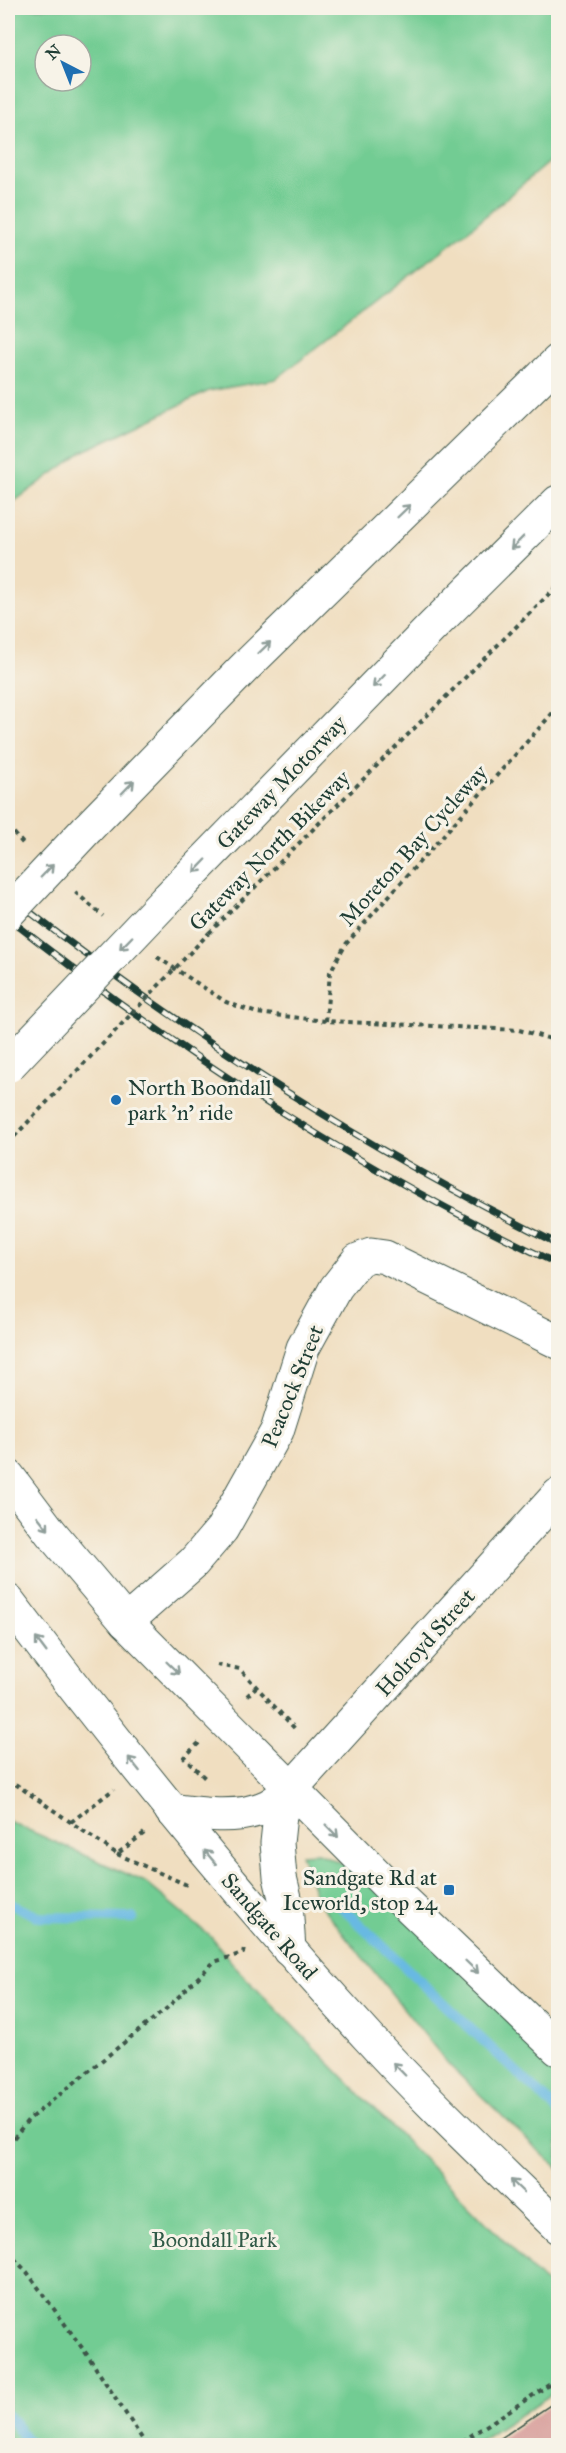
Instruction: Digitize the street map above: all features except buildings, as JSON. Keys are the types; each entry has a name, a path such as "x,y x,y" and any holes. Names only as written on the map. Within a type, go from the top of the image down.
{"main road":[{"path":"8,913 244,668 558,361"},
{"name":"Gateway Motorway","path":"8,1066 432,626 558,502"},
{"name":"Peacock Street","path":"126,1622 193,1563 222,1529 277,1431 296,1366 309,1335 343,1277 358,1260 371,1255 385,1257 558,1342"},
{"path":"8,1476 126,1622 291,1790 558,2049"},
{"name":"Holroyd Street","path":"291,1790 558,1495"},
{"name":"Sandgate Road","path":"8,1601 140,1771 161,1819 289,1950 386,2056 558,2227"},
{"path":"161,1819 203,1814 248,1813 269,1806 291,1790"},
{"path":"289,1950 286,1902 280,1877 277,1843 280,1815 291,1790"}],"path":[{"name":"Gateway North Bikeway","path":"8,1143 209,933 558,585"},
{"name":"Moreton Bay Cycleway","path":"558,707 346,944 330,972 326,1021 519,1030 558,1041"},
{"path":"240,1669 297,1731"},
{"path":"200,1782 205,1778 184,1757 205,1737"},
{"path":"71,1822 140,1771"},
{"path":"8,1779 117,1854 189,1885"},
{"path":"117,1854 161,1819"},
{"path":"8,2145 28,2120 167,2008 214,1962 243,1953"},
{"path":"8,2252 27,2272 88,2356 147,2445"},
{"path":"455,2445 558,2379"}],"green space":[{"path":"8,8 558,8 558,154 470,229 276,379 209,391 82,452 8,506"},
{"name":"Boondall Park","path":"8,1821 145,1882 211,1937 237,1969 558,2296 558,2390 474,2445 8,2445"},
{"path":"318,1853 356,1869 558,2057 558,2169 449,2065 318,1902 301,1854"}],"waterway":[{"path":"8,1903 39,1917 133,1918"},
{"path":"339,1905 558,2111"},
{"path":"8,2416 31,2446"}],"railway":[{"path":"8,895 139,993 274,1084 414,1168 558,1244"},
{"path":"8,918 138,1016 273,1107 414,1190 558,1264"}],"place":[{"name":"North Boondall park 'n' ride","path":"116,1100"},
{"name":"Sandgate Rd at Iceworld, stop 24","path":"449,1890"}]}
